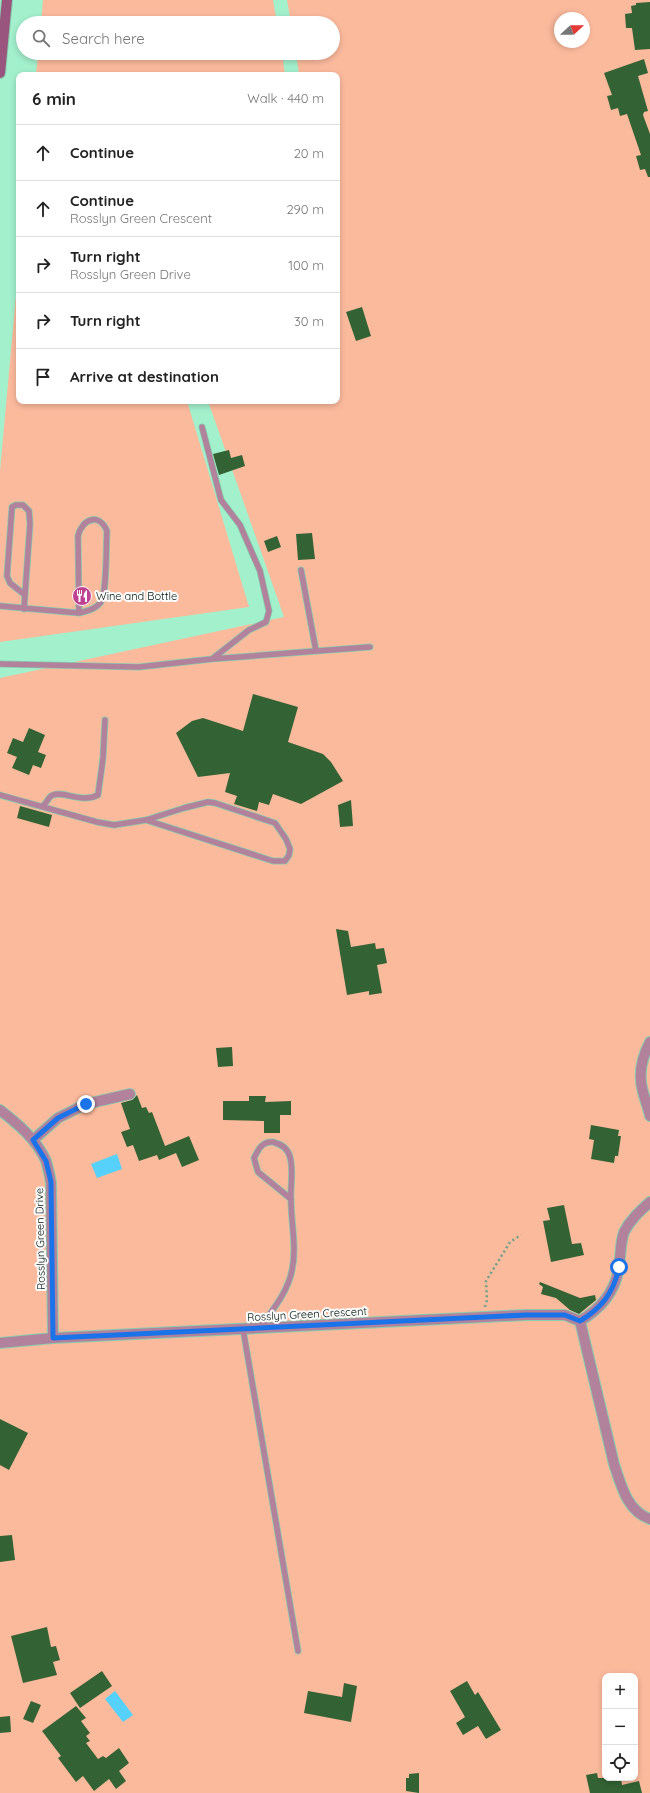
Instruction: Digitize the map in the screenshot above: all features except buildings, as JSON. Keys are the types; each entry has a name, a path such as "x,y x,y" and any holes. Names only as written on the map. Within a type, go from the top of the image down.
{"main road":[{"path":"0,73 7,0"}],"street":[{"path":"650,1042 642,1060 641,1076 642,1091 648,1104 650,1116"},
{"path":"33,1140 58,1118 86,1104 130,1094"},
{"name":"Rosslyn Green Drive","path":"0,1110 16,1122 33,1140 46,1161 51,1182 53,1338"},
{"path":"650,1202 640,1211 625,1232 613,1290 598,1309 580,1321 614,1464 622,1487 631,1506 650,1519"},
{"name":"Rosslyn Green Crescent","path":"0,1343 53,1338 482,1317 565,1315 580,1321"}],"lane":[{"path":"202,427 221,500 240,525 257,564 269,611 266,622 249,630 212,659"},
{"path":"24,608 25,595 30,524 29,511 23,505 16,504 12,507 7,576 10,582 25,595"},
{"path":"0,606 79,612 88,611 96,607 103,596 107,531 102,522 97,520 92,520 83,525 78,536 79,612"},
{"path":"301,570 316,651"},
{"path":"0,664 139,667 212,659 370,647"},
{"path":"43,806 52,796 59,794 91,799 98,795 102,765 104,720"},
{"path":"0,795 97,822 114,825 146,820 208,802 214,803 275,822 286,839 290,849 289,855 285,861 273,861 219,842 146,820"},
{"path":"259,1328 280,1298 292,1271 294,1251 291,1199 292,1175 290,1157 286,1149 279,1144 270,1142 260,1146 254,1158 258,1172 291,1199"},
{"path":"243,1329 298,1651"}],"path":[{"path":"482,1317 487,1300 486,1281 510,1242 521,1235"}],"shaded area":[{"path":"43,0 273,0 276,16 42,16"},
{"path":"287,0 650,0 650,1793 0,1793 0,678 284,617 209,404 340,404 340,72 299,72 297,60 340,60 340,16 290,16"},
{"path":"37,60 283,60 285,72 36,72"},
{"path":"16,295 16,404 188,404 249,607 0,642 0,471"}],"water":[{"path":"117,1154 122,1169 97,1178 91,1164"},
{"path":"115,1691 133,1715 123,1722 105,1699"}],"place":[{"name":"Wine and Bottle","path":"82,596"}],"route":[{"path":"86,1104 58,1118 33,1140 46,1161 51,1182 53,1238 53,1338 526,1315 565,1315 580,1321 598,1309 613,1290 619,1267"}]}
